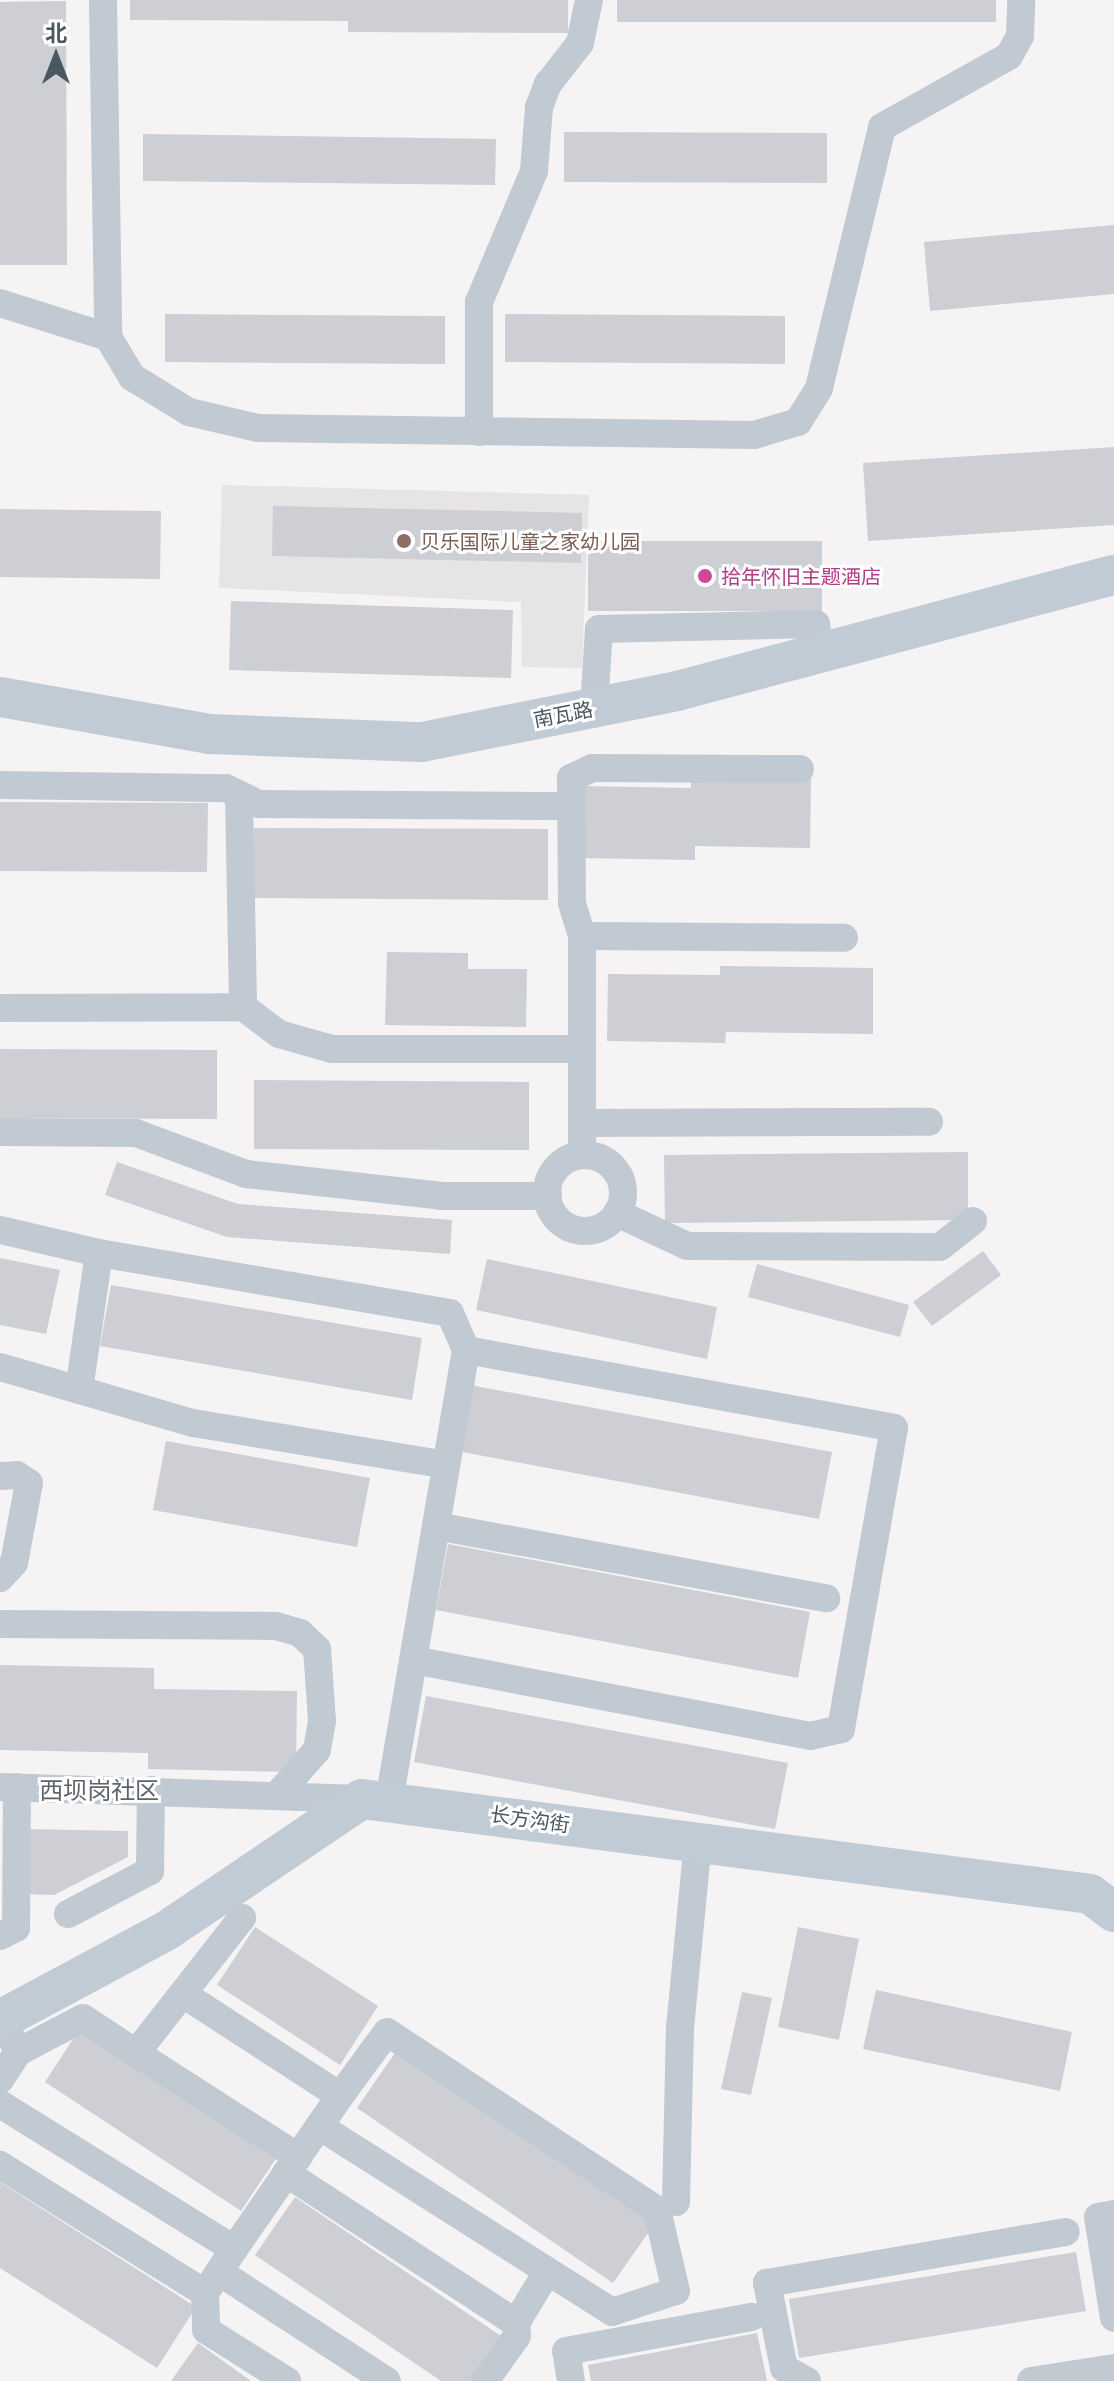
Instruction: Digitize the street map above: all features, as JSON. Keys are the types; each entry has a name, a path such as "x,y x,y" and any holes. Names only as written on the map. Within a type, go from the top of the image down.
{"street":[{"path":"103,0 108,337 132,377 189,412 258,428 754,435 798,422 819,388 882,127 1009,56 1020,36 1021,0"},
{"path":"479,432 479,302 534,171 543,96 580,43 589,0"},
{"path":"0,303 108,337"},
{"name":"南瓦路","path":"0,697 210,734 422,742 594,708 820,653 1114,575"},
{"path":"594,708 599,629 816,624 820,653"},
{"path":"582,1155 582,936 572,903 571,778 592,768 800,769"},
{"path":"0,785 226,788 259,804 571,806"},
{"path":"239,795 243,1007"},
{"path":"582,936 844,938"},
{"path":"0,1008 243,1007 279,1034 332,1049 582,1049"},
{"path":"582,1123 929,1122"},
{"path":"0,1132 136,1133 246,1174 442,1196 548,1196"},
{"path":"582,1155 614,1168 623,1190 617,1213 599,1228 575,1230 554,1215 548,1196 558,1166 582,1155"},
{"path":"617,1213 687,1246 940,1247 973,1221"},
{"path":"0,1230 99,1253 450,1313 466,1350 413,1660 376,1800 7,2030 0,2079"},
{"path":"79,1390 99,1253"},
{"path":"413,1660 811,1736 841,1729 894,1428 466,1350"},
{"path":"0,1367 193,1423 446,1465"},
{"path":"0,1476 17,1475 29,1483 29,1494 14,1563 0,1578"},
{"path":"436,1526 826,1598"},
{"path":"0,1624 276,1626 300,1633 317,1649 322,1721 317,1750 279,1793"},
{"path":"0,1936 16,1928 9,1787 279,1793 376,1800"},
{"path":"68,1914 150,1871 151,1790"},
{"name":"长方沟街","path":"376,1800 1090,1894 1114,1912"},
{"path":"676,2202 680,2028 698,1842"},
{"path":"136,2053 242,1918"},
{"path":"183,1994 340,2096"},
{"path":"7,2030 83,2018 516,2323"},
{"path":"287,2381 206,2330 219,2271 292,2165 319,2126 340,2096 387,2032 657,2210 676,2291 612,2312 319,2126"},
{"path":"0,2104 219,2271 387,2381"},
{"path":"0,2165 219,2271"},
{"path":"1114,2214 1098,2217 1114,2318"},
{"path":"807,2381 784,2368 767,2283 1066,2232"},
{"path":"485,2381 517,2336 516,2323 547,2272"},
{"path":"571,2381 566,2351 752,2317"},
{"path":"1031,2381 1114,2368"}],"shaded area":[{"name":"贝乐国际儿童之家幼儿园","path":"222,485 589,495 582,668 522,667 521,602 219,588"}],"building":[{"path":"130,0 568,0 568,33 348,32 348,21 130,20"},
{"path":"617,0 996,0 996,22 617,22"},
{"path":"66,1 67,265 0,265 0,2"},
{"path":"564,132 827,133 827,183 564,182"},
{"path":"143,134 496,139 495,185 143,181"},
{"path":"1114,225 1114,294 930,311 924,242"},
{"path":"165,314 445,316 445,364 165,362"},
{"path":"505,314 785,316 785,364 505,362"},
{"path":"1114,447 1114,525 868,541 863,463"},
{"path":"273,506 582,513 581,563 272,556"},
{"path":"0,509 161,511 160,579 0,577"},
{"name":"拾年怀旧主题酒店","path":"588,541 822,541 822,611 588,611"},
{"path":"231,601 513,610 511,678 229,670"},
{"path":"691,774 811,776 810,848 695,846 695,860 579,858 580,786 691,788"},
{"path":"0,802 208,803 207,872 0,871"},
{"path":"254,828 548,829 548,900 254,898"},
{"path":"387,952 468,953 468,969 527,969 526,1027 385,1025"},
{"path":"720,966 873,968 873,1034 726,1032 725,1043 607,1041 608,974 720,975"},
{"path":"0,1049 217,1050 217,1119 0,1118"},
{"path":"254,1080 529,1082 529,1150 254,1149"},
{"path":"968,1152 968,1220 665,1223 664,1155"},
{"path":"117,1162 238,1204 452,1220 450,1254 227,1237 105,1195"},
{"path":"983,1251 1001,1275 932,1326 913,1302"},
{"path":"0,1258 60,1270 46,1334 0,1325"},
{"path":"487,1259 717,1307 707,1359 476,1310"},
{"path":"757,1264 909,1305 900,1337 748,1297"},
{"path":"111,1285 422,1338 412,1400 100,1346"},
{"path":"470,1385 832,1452 819,1519 457,1451"},
{"path":"166,1441 370,1478 357,1547 153,1510"},
{"path":"448,1544 810,1612 798,1678 436,1610"},
{"path":"0,1665 154,1668 154,1689 297,1691 296,1772 148,1769 148,1753 0,1750"},
{"path":"426,1696 788,1763 775,1829 414,1762"},
{"path":"24,1829 128,1831 128,1857 54,1895 23,1894"},
{"path":"255,1927 378,2006 340,2065 217,1985"},
{"path":"798,1927 859,1939 839,2040 778,2027"},
{"path":"876,1990 1072,2032 1060,2091 863,2049"},
{"path":"742,1992 772,1998 751,2095 721,2089"},
{"path":"81,2027 277,2157 241,2211 45,2082"},
{"path":"399,2047 655,2223 613,2283 357,2108"},
{"path":"0,2182 196,2307 157,2368 0,2268"},
{"path":"295,2197 501,2336 470,2381 441,2381 255,2255"},
{"path":"1076,2252 1086,2311 799,2358 789,2299"},
{"path":"757,2333 767,2381 591,2381 588,2365"},
{"path":"198,2343 251,2381 171,2381"}],"place":[{"name":"贝乐国际儿童之家幼儿园","path":"404,541"},
{"name":"拾年怀旧主题酒店","path":"705,576"}],"district":[{"name":"西坝岗社区","path":"99,1790"}]}
